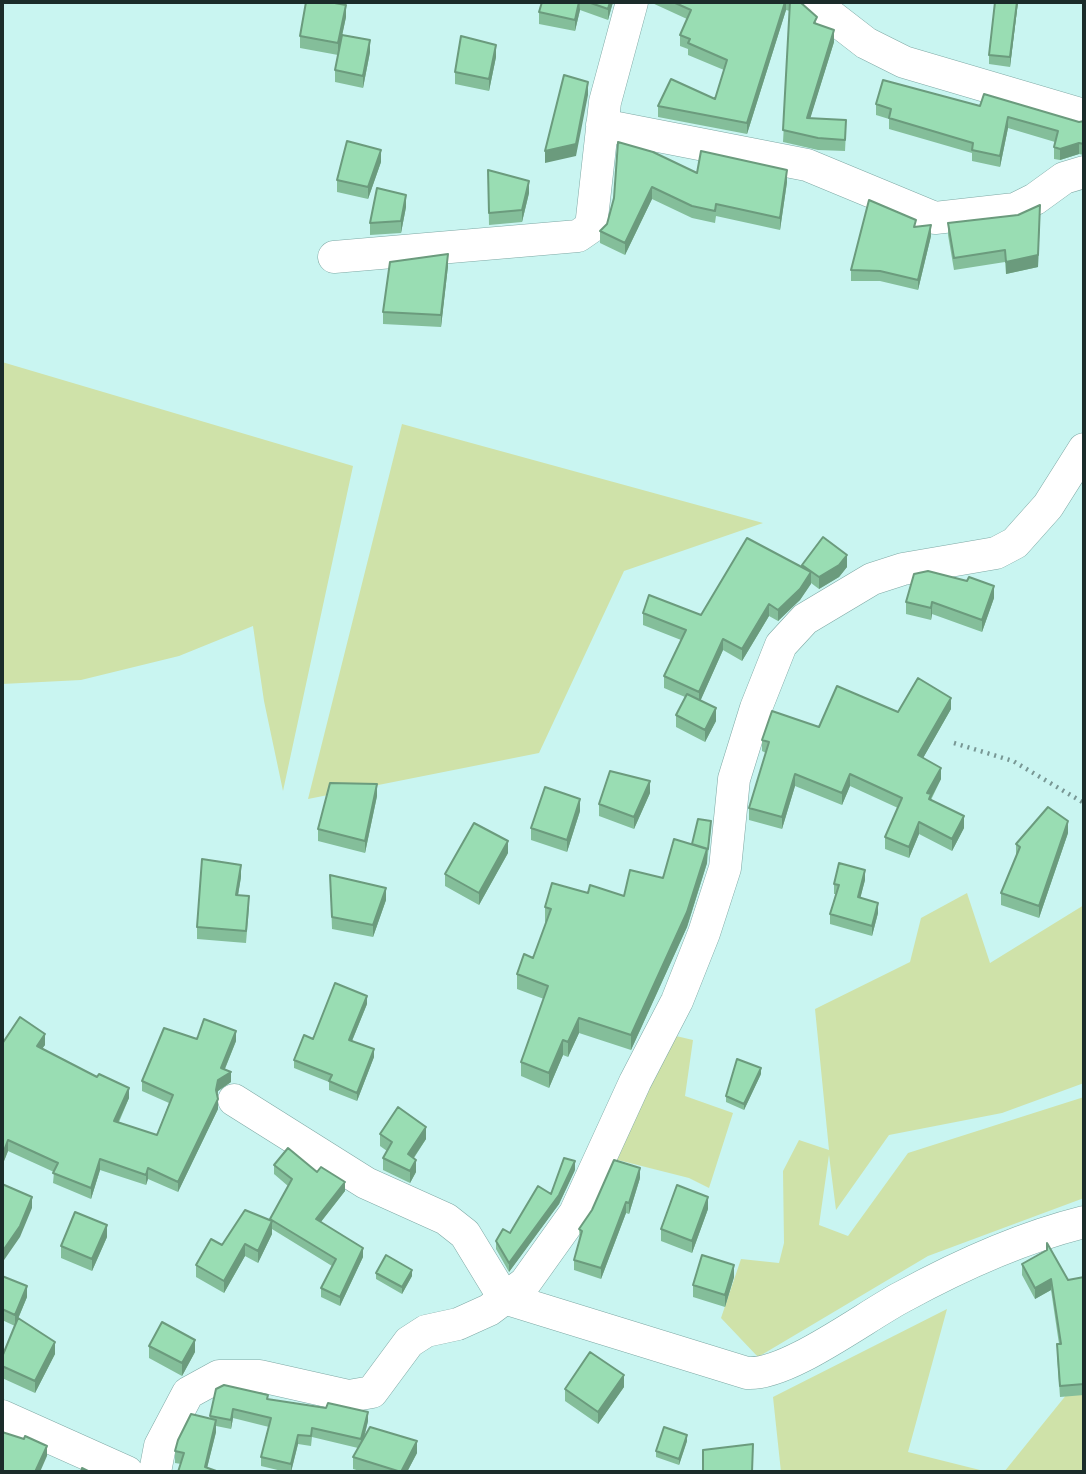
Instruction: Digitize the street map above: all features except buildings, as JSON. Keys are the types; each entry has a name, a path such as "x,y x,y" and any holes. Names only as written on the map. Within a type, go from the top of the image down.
{"street":[{"path":"334,257 578,236 586,232 591,227 601,125 615,56 632,2"},
{"path":"813,2 866,43 904,62 1084,115"},
{"path":"601,125 807,165 935,218 1015,209 1035,199 1064,177 1084,172"},
{"path":"155,1472 160,1446 188,1393 219,1376 260,1376 349,1396 372,1392 408,1342 426,1331 458,1324 489,1310 525,1283 575,1213 635,1082 677,1001 725,868 734,779 756,708 781,645 805,619 872,579 903,569 996,553 1015,543 1048,506 1084,449"},
{"path":"234,1100 352,1175 446,1219 465,1234 504,1298 732,1370 758,1374 774,1371 904,1296 1032,1238 1084,1222"},
{"path":"2,1416 127,1472"}],"path":[{"path":"954,743 1013,761 1084,803"}],"green space":[{"path":"2,362 353,466 283,791 264,701 253,626 179,656 81,680 2,684"},
{"path":"402,424 763,523 624,571 539,753 308,799"},
{"path":"967,893 990,963 1084,905 1084,1083 1002,1113 889,1135 836,1210 829,1155 819,1225 848,1236 908,1153 1084,1097 1084,1198 928,1256 758,1357 721,1318 741,1259 779,1263 784,1243 783,1171 799,1140 829,1150 815,1009 910,962 921,918"},
{"path":"676,1036 693,1040 685,1096 733,1113 709,1188 689,1178 610,1158"},
{"path":"947,1309 908,1452 988,1472 781,1472 773,1397"},
{"path":"1084,1373 1084,1472 1004,1472"}]}
